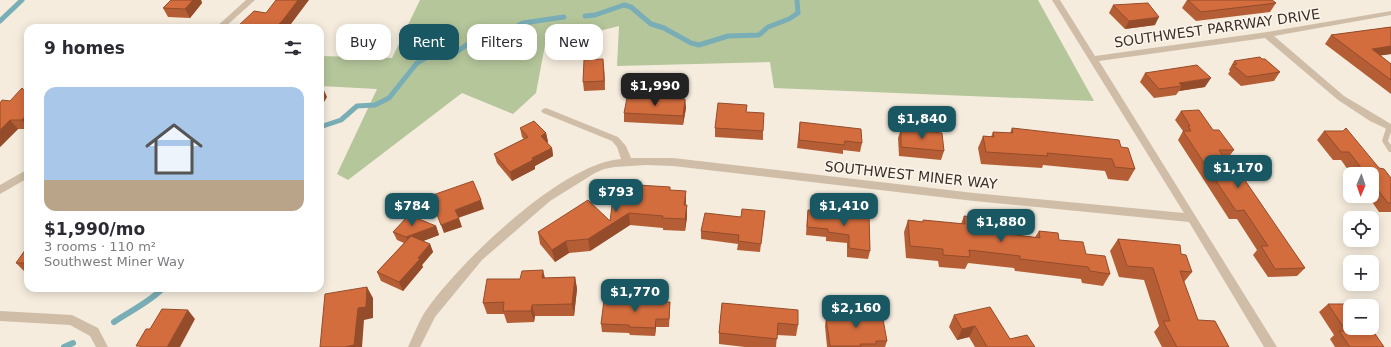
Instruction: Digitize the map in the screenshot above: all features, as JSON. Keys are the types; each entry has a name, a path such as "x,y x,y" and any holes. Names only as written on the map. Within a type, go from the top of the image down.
{"street":[{"path":"224,24 251,0"},
{"path":"1056,0 1094,59 1270,347"},
{"name":"SOUTHWEST PARRWAY DRIVE","path":"1094,59 1267,35 1391,14"},
{"path":"1267,35 1329,89 1367,116 1390,127"},
{"path":"546,111 614,139 621,146 627,162"},
{"name":"SOUTHWEST MINER WAY","path":"414,347 431,313 478,257 546,198 591,170 615,163 646,161 673,162 974,196 1192,218"},
{"path":"0,190 24,175"},
{"path":"0,316 72,320 94,332 102,347"}],"lane":[{"path":"1390,127 1386,141 1391,150"}],"green space":[{"path":"420,0 1038,0 1094,101 774,88 770,62 617,66 619,26 603,30 603,24 545,24 545,45 536,93 513,114 462,93 348,180 337,174 377,89 324,86 324,56 336,56 336,60 391,60 399,44 399,60 459,60 459,24 408,24"}],"building":[{"path":"171,0 193,0 185,9 163,8"},
{"path":"276,0 298,0 279,24 240,24 254,11 266,13"},
{"path":"1188,0 1272,0 1276,3 1201,12"},
{"path":"1148,3 1159,17 1129,21 1113,5"},
{"path":"1391,27 1391,46 1372,49 1391,64 1391,80 1331,35"},
{"path":"1260,57 1265,59 1280,72 1247,77 1233,65 1237,64 1234,61"},
{"path":"603,59 604,81 583,82 584,60"},
{"path":"1197,65 1211,78 1179,83 1182,86 1159,89 1145,73"},
{"path":"22,88 24,90 24,118 22,120 10,120 0,130 0,103 2,100 10,101"},
{"path":"627,98 685,99 683,116 624,113"},
{"path":"718,103 747,105 746,112 764,113 763,131 715,128"},
{"path":"1199,110 1213,130 1219,130 1234,150 1219,150 1237,176 1242,176 1305,268 1275,269 1261,246 1268,246 1244,210 1236,211 1183,131 1191,131 1188,126 1190,126 1181,111"},
{"path":"534,121 546,133 541,136 552,148 532,158 533,160 510,172 494,154 528,137 520,128"},
{"path":"800,122 861,129 862,143 845,141 844,145 799,140"},
{"path":"1012,128 1119,140 1121,147 1128,148 1135,169 1115,167 1112,159 1047,153 1048,156 986,152 983,136 994,137 993,132 1013,133"},
{"path":"1346,128 1378,167 1361,167 1349,152 1341,152 1324,131 1343,131"},
{"path":"901,129 942,133 944,151 901,147"},
{"path":"1379,168 1384,169 1391,178 1391,203 1388,203 1379,191"},
{"path":"473,181 481,200 455,210 459,218 441,225 430,196"},
{"path":"622,184 670,187 670,190 686,191 684,205 687,205 685,219 662,218 663,216 629,213 588,239 566,241 552,250 538,232 588,200 610,221 614,190 621,190"},
{"path":"742,209 765,211 761,244 738,241 739,235 701,231 705,213 741,217"},
{"path":"808,210 869,216 870,251 849,248 849,235 828,232 828,229 807,227"},
{"path":"409,215 436,226 406,237 393,232"},
{"path":"964,216 989,219 991,232 1040,238 1039,231 1058,233 1059,240 1083,242 1086,254 1105,256 1110,274 1090,271 1088,267 1020,259 1020,256 969,250 970,257 943,255 943,249 910,246 908,220 965,224"},
{"path":"411,236 430,244 418,258 420,259 399,282 377,272"},
{"path":"1118,239 1180,245 1181,254 1186,255 1192,272 1180,271 1198,320 1215,321 1229,347 1177,347 1163,321 1170,321 1153,268 1127,266"},
{"path":"24,252 24,263 16,263"},
{"path":"543,270 542,278 575,277 572,304 532,305 531,311 503,311 504,302 483,303 487,279 520,279 522,271"},
{"path":"367,287 366,307 358,308 354,345 345,347 320,347 325,294"},
{"path":"604,300 670,302 669,319 656,319 655,328 601,324"},
{"path":"722,303 798,310 798,325 778,323 777,339 719,333"},
{"path":"1328,304 1343,304 1343,326"},
{"path":"990,307 1010,339 1027,335 1035,347 987,347 975,326 962,329 954,315"},
{"path":"162,309 188,310 167,347 136,346 146,329 150,329"},
{"path":"840,309 854,309 855,313 882,314 887,341 876,341 876,344 860,344 861,346 830,346 826,318 841,318"},
{"path":"1339,331 1343,331 1343,335 1376,335 1384,347 1350,347"}],"waterway":[{"path":"0,21 22,0"},
{"path":"585,16 595,15 624,5 631,7 651,24 664,28 691,43 699,45 728,36 759,35 768,27 789,19 798,13 797,0"},
{"path":"324,126 341,120 357,106 375,105 389,98 417,63 431,55 439,52 458,51 475,39 503,34 523,23 564,17"},
{"path":"114,322 159,292"},
{"path":"64,347 73,343"}]}
